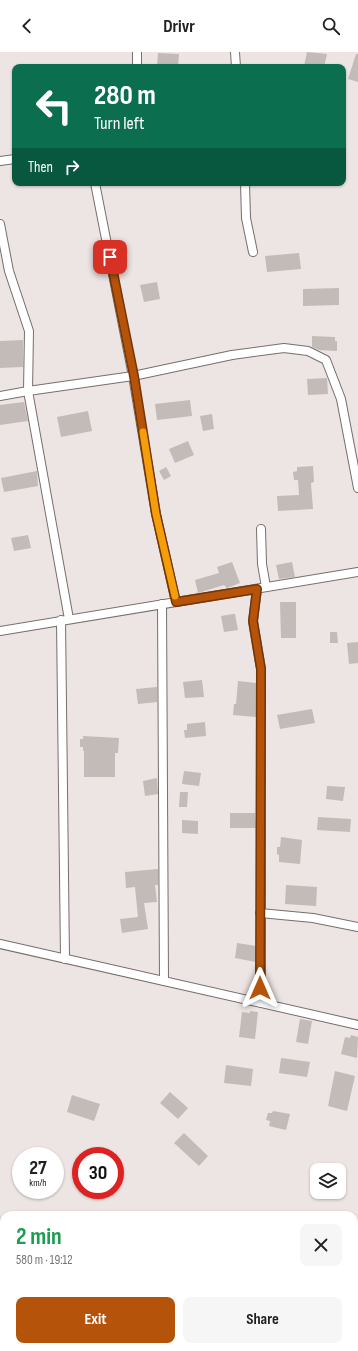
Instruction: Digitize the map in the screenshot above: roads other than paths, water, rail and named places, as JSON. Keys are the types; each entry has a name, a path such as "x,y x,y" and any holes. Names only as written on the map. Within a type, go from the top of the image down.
{"street":[{"path":"137,52 137,64"},
{"path":"235,52 236,64"},
{"path":"0,161 12,159"},
{"path":"96,186 134,376 156,514 176,602"},
{"path":"245,186 246,218 253,252"},
{"path":"0,224 9,271 29,331 28,391 65,619 65,959"},
{"path":"0,396 134,376 232,355 284,348 308,351 326,360 341,400 358,488"},
{"path":"261,529 262,588 253,621 261,669 261,1003"},
{"path":"0,631 65,619 358,572"},
{"path":"162,604 164,981"},
{"path":"260,913 313,918 358,927"},
{"path":"0,944 358,1025"}]}
